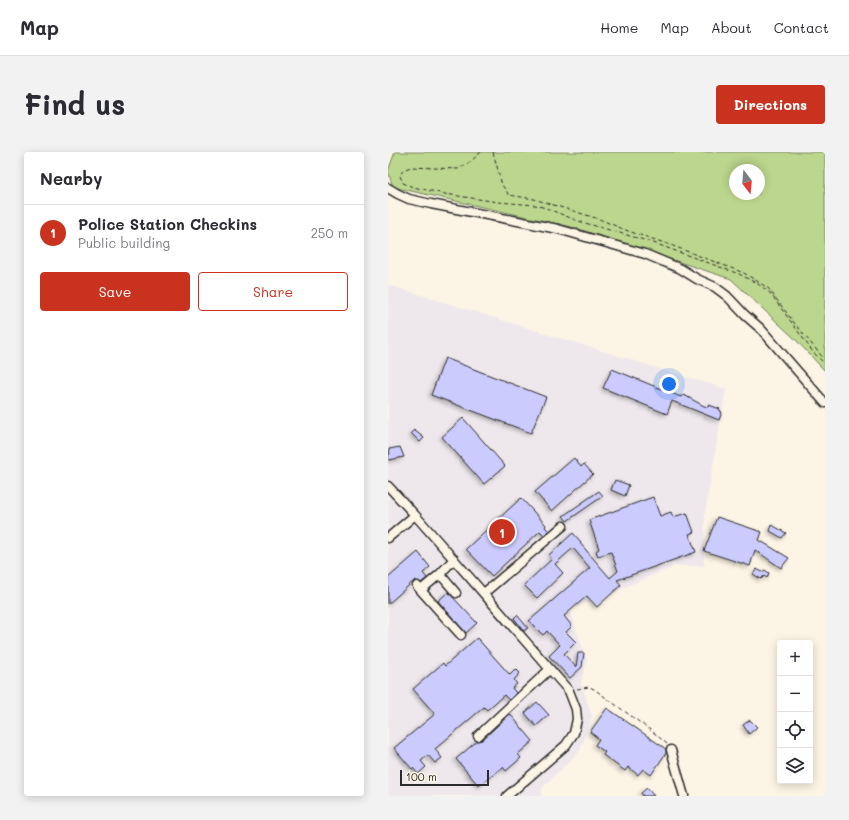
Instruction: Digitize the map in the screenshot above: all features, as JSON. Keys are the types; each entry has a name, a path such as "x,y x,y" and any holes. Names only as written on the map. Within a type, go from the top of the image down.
{"street":[{"path":"388,188 409,199 558,229 645,254 681,268 697,279 716,287 727,296 761,329 825,402"},
{"path":"388,486 416,515 568,691 576,709 577,719 574,733 566,745 507,796"},
{"path":"388,538 416,515"},
{"path":"484,593 562,526"},
{"path":"454,559 440,574 419,588 461,635"},
{"path":"440,574 456,593"},
{"path":"478,736 550,670"},
{"path":"671,750 684,796"}],"path":[{"path":"493,152 502,185 509,195 534,199 599,219 744,273 768,288 825,360"},
{"path":"568,691 584,687 594,690 665,741 671,750"}],"shaded area":[{"path":"388,285 726,389 705,513 704,566 675,566 570,610 587,661 581,682 592,717 580,751 543,787 541,796 388,796"}],"green space":[{"path":"395,152 825,152 825,371 794,338 731,279 576,228 393,187 388,171"}],"building":[{"path":"445,358 546,397 531,433 431,395"},
{"path":"612,369 681,397 684,395 704,406 708,407 709,405 720,409 722,412 719,420 672,401 667,414 603,388"},
{"path":"463,418 505,466 484,484 442,437"},
{"path":"414,430 424,438 420,442 411,433"},
{"path":"400,447 404,457 389,460 389,449"},
{"path":"574,458 581,467 584,464 593,474 552,511 535,492"},
{"path":"615,480 629,485 625,496 611,490"},
{"path":"599,491 603,496 567,521 563,516"},
{"path":"653,497 660,516 671,512 673,517 687,513 694,532 689,534 696,552 617,580 621,585 597,607 587,596 564,616 572,626 566,632 576,642 564,654 576,667 578,653 584,653 582,667 570,678 549,656 560,645 547,631 543,635 529,621 590,568 573,548 555,564 563,573 537,598 524,585 552,559 549,555 573,533 610,578 618,571 611,552 598,556 596,551 599,549 589,520"},
{"path":"521,498 546,525 545,527 549,531 544,535 540,531 492,576 466,549"},
{"path":"717,517 762,532 759,540 789,558 781,568 755,550 750,566 704,551"},
{"path":"772,525 786,533 782,538 770,531"},
{"path":"418,552 430,567 423,573 427,578 421,583 415,580 388,604 388,578"},
{"path":"757,569 762,572 765,570 769,573 767,578 764,576 761,579 753,574"},
{"path":"448,592 477,623 466,633 438,601"},
{"path":"517,615 528,628 524,631 514,618"},
{"path":"477,638 510,675 516,669 520,673 514,680 517,684 512,688 516,693 509,700 504,695 487,710 484,707 435,749 442,758 435,763 428,755 421,761 426,767 418,774 394,748 435,714 413,689 443,663 445,666"},
{"path":"537,702 549,715 536,726 525,713"},
{"path":"607,708 666,749 666,753 651,775 643,769 638,775 628,767 625,771 603,755 605,752 595,745 599,739 590,732"},
{"path":"510,714 533,741 518,754 521,758 506,771 503,767 479,786 456,759 477,741 482,740"},
{"path":"750,720 757,727 749,734 743,725"},
{"path":"647,788 654,796 643,796 641,793"}],"place":[{"name":"Police Station Checkins","path":"502,532"}]}
